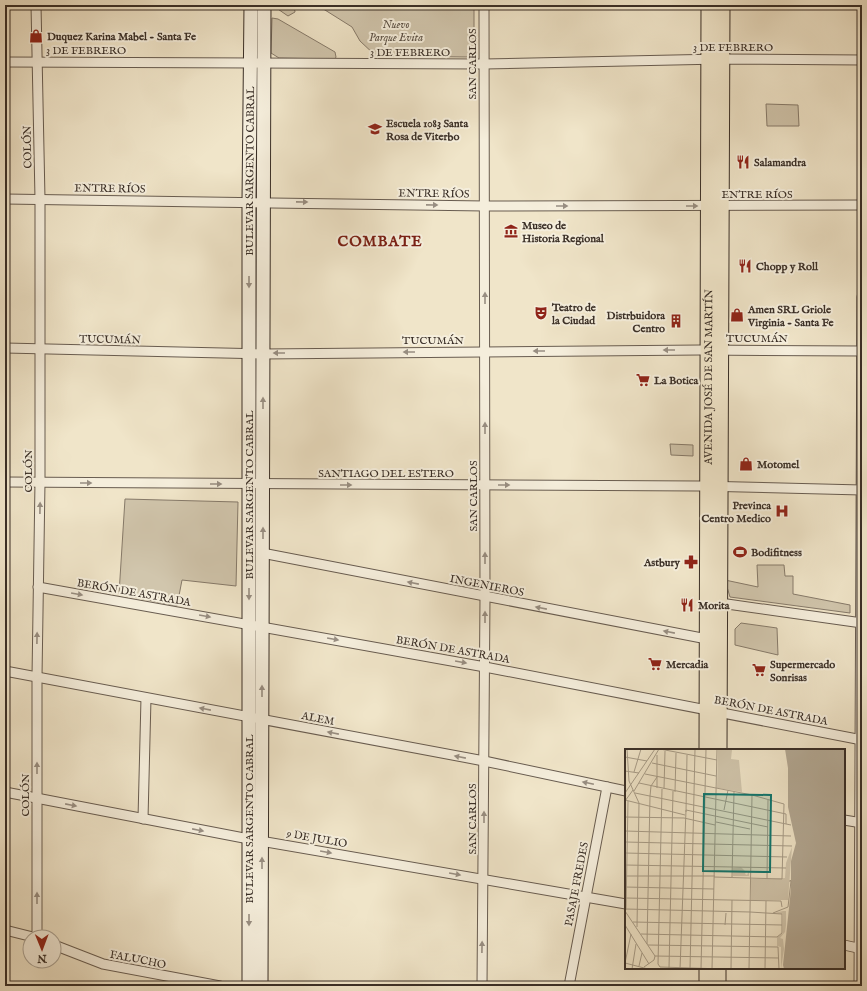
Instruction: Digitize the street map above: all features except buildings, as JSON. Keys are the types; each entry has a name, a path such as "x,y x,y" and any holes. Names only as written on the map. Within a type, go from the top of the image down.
{"main road":[{"name":"BULEVAR SARGENTO CABRAL","path":"248,986 249,201 251,5"},
{"name":"BULEVAR SARGENTO CABRAL","path":"261,986 264,5"},
{"name":"AVENIDA JOSÉ DE SAN MARTÍN","path":"709,5 715,59 714,487 707,639 713,710 719,749"},
{"name":"AVENIDA JOSÉ DE SAN MARTÍN","path":"715,59 722,5"},
{"name":"AVENIDA JOSÉ DE SAN MARTÍN","path":"707,749 713,710 720,603 714,487"},
{"path":"707,969 707,986"},
{"path":"718,969 718,986"}],"street":[{"name":"COLÓN","path":"36,5 40,199 37,929"},
{"name":"SAN CARLOS","path":"482,986 485,598 484,5"},
{"name":"3 DE FEBRERO","path":"5,62 484,64 715,59 862,60"},
{"name":"ENTRE RÍOS","path":"5,199 249,201 485,206 862,205"},
{"path":"859,986 862,297"},
{"name":"TUCUMÁN","path":"5,348 263,354 862,350"},
{"name":"SANTIAGO DEL ESTERO","path":"5,482 714,487 862,490"},
{"name":"INGENIEROS","path":"262,553 485,598 707,639"},
{"name":"BERÓN DE ASTRADA","path":"38,587 484,667 713,710 861,740"},
{"path":"720,603 861,623"},
{"name":"ALEM","path":"5,671 248,718 484,761 625,791"},
{"path":"143,819 146,698"},
{"name":"PASAJE FREDES","path":"569,986 607,787"},
{"name":"9 DE JULIO","path":"5,792 248,839 483,878 585,898 625,904"},
{"path":"845,820 860,823"},
{"path":"5,930 22,934"},
{"path":"845,945 860,948"},
{"name":"FALUCHO","path":"62,948 103,964 220,986"}],"green space":[{"path":"272,5 294,5 295,12 288,16"},
{"name":"Nuevo Parque Evita","path":"317,5 474,5 474,48 470,57 376,56 360,41 352,27"},
{"path":"272,18 278,19 335,52 335,59 279,58 271,53"},
{"path":"766,104 798,105 799,126 767,126"},
{"path":"670,444 693,445 693,456 671,455"},
{"path":"125,499 238,502 236,586 182,580 177,606 119,594"},
{"path":"757,565 784,565 785,576 793,576 793,594 850,605 850,613 730,597 725,580 758,587"},
{"path":"741,623 777,628 778,655 735,645 735,629"}],"place":[{"name":"Duquez Karina Mabel - Santa Fe","path":"36,36"},
{"name":"Escuela 1083 Santa Rosa de Viterbo","path":"375,129"},
{"name":"Salamandra","path":"743,162"},
{"name":"Museo de Historia Regional","path":"511,231"},
{"name":"Chopp y Roll","path":"745,266"},
{"name":"Teatro de la Ciudad","path":"541,313"},
{"name":"Amen SRL Griole Virginia - Santa Fe","path":"737,315"},
{"name":"Distrbuidora Centro","path":"676,321"},
{"name":"La Botica","path":"643,380"},
{"name":"Motomel","path":"746,464"},
{"name":"Previnca Centro Medico","path":"782,511"},
{"name":"Bodifitness","path":"740,552"},
{"name":"Astbury","path":"691,562"},
{"name":"Morita","path":"687,605"},
{"name":"Mercadia","path":"655,664"},
{"name":"Supermercado Sonrisas","path":"759,670"}],"district":[{"name":"COMBATE","path":"380,241"}]}
